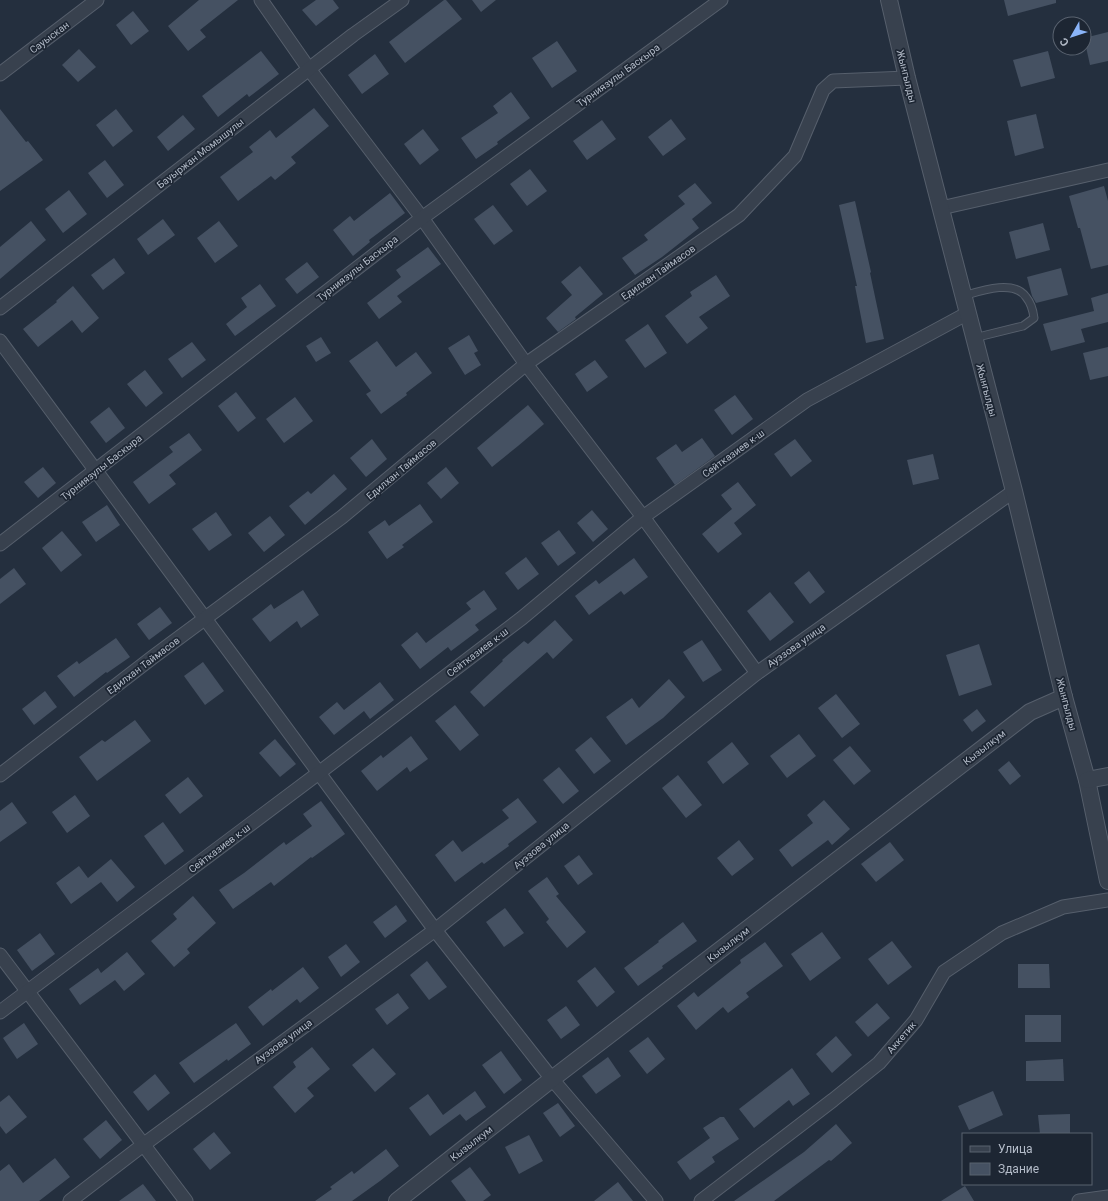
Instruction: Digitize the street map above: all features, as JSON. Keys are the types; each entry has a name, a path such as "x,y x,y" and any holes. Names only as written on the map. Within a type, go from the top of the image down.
{"street":[{"name":"Сауыскан","path":"0,74 98,0"},
{"path":"261,0 309,69 422,218 526,364 643,517 757,673"},
{"name":"Бауыржан Момышулы","path":"0,308 353,35 402,0"},
{"name":"Турниязулы Баскыра","path":"0,544 422,218 721,0"},
{"name":"Жынгылды","path":"889,0 907,78 1014,491 1064,696 1087,780 1108,881"},
{"name":"Едилхан Таймасов","path":"0,775 342,517 526,364 739,215 794,156 823,90 833,81 907,78"},
{"path":"941,208 1108,170"},
{"name":"Сейтказиев к-ш","path":"0,1012 320,772 522,618 643,517 807,400 968,313"},
{"path":"0,341 320,772 435,930 552,1079 656,1201"},
{"name":"Ауэзова улица","path":"70,1201 143,1145 435,930 757,673 1014,491"},
{"name":"Кызылкум","path":"396,1201 552,1079 1030,712 1064,696"},
{"path":"1087,780 1108,776"},
{"name":"Аккетик","path":"701,1201 879,1063 916,1020 944,972 1002,932 1063,907 1108,900"},
{"path":"0,955 186,1201"},
{"path":"1079,1201 1108,1197"}],"lane":[{"path":"963,296 983,290 1012,287 1026,295 1032,308 1034,318 1023,326 974,338"}],"building":[{"path":"199,0 238,0 200,30 206,37 188,51 168,26"},
{"path":"316,0 333,0 339,8 316,26 302,10"},
{"path":"446,0 462,19 405,63 389,42"},
{"path":"472,0 496,0 481,12"},
{"path":"1004,0 1056,0 1056,3 1008,16"},
{"path":"133,11 149,31 131,45 116,25"},
{"path":"1108,32 1108,61 1090,65 1088,56 1092,56 1092,36"},
{"path":"557,41 577,71 552,88 532,58"},
{"path":"79,49 96,67 78,82 62,65"},
{"path":"261,51 279,74 249,97 247,94 218,117 202,96"},
{"path":"1048,51 1055,78 1021,87 1013,60"},
{"path":"375,54 389,74 362,94 348,75"},
{"path":"511,92 530,118 497,142 498,144 476,159 461,138 498,113 493,106"},
{"path":"314,108 329,126 291,157 296,163 275,180 271,176 238,201 220,177 253,152 249,147 270,130 276,138"},
{"path":"0,109 26,142 28,141 43,160 0,191"},
{"path":"116,109 133,131 113,147 96,125"},
{"path":"1036,114 1044,148 1015,156 1007,121"},
{"path":"183,115 195,129 168,151 157,137"},
{"path":"671,119 686,139 663,156 648,137"},
{"path":"602,120 616,139 587,160 573,141"},
{"path":"423,129 439,150 420,165 404,144"},
{"path":"105,160 124,185 107,198 88,173"},
{"path":"530,169 547,191 527,206 510,184"},
{"path":"695,183 712,203 692,219 699,228 662,257 635,275 622,258 648,240 644,235 685,204 678,196"},
{"path":"1104,186 1108,201 1108,265 1091,269 1080,228 1078,228 1069,196"},
{"path":"69,190 87,214 63,233 45,209"},
{"path":"390,193 405,213 369,240 370,242 353,256 333,230 350,216 354,221"},
{"path":"855,201 884,339 866,343 855,286 857,286 839,205"},
{"path":"493,205 513,231 494,245 474,219"},
{"path":"163,219 175,235 148,255 137,239"},
{"path":"31,221 46,240 0,279 0,247"},
{"path":"219,221 238,246 215,263 197,238"},
{"path":"1043,223 1050,250 1016,259 1009,232"},
{"path":"428,247 441,264 397,296 402,302 379,319 367,303 401,277 396,270"},
{"path":"114,258 125,273 103,290 91,275"},
{"path":"307,262 319,277 297,294 285,279"},
{"path":"580,266 603,294 575,317 576,319 558,332 546,318 572,295 561,282"},
{"path":"1061,268 1068,295 1036,303 1032,296 1027,277"},
{"path":"716,275 730,296 699,317 708,328 687,344 665,316 692,296 690,292"},
{"path":"260,284 276,306 235,336 226,324 247,307 241,298"},
{"path":"73,286 99,318 82,333 72,320 38,347 23,329 57,302 56,301"},
{"path":"1108,293 1108,322 1081,329 1085,342 1051,351 1043,324 1094,311 1091,298"},
{"path":"648,324 667,353 645,368 625,340"},
{"path":"469,335 478,351 474,353 481,365 465,375 448,348"},
{"path":"321,337 331,353 316,362 306,346"},
{"path":"377,341 396,367 416,352 432,373 406,393 407,395 381,414 366,394 371,391 349,361"},
{"path":"192,342 206,360 182,378 168,359"},
{"path":"1108,347 1108,376 1090,380 1083,353"},
{"path":"595,360 608,377 587,392 575,374"},
{"path":"145,370 163,393 146,407 127,384"},
{"path":"236,392 256,418 238,432 218,406"},
{"path":"735,395 753,419 732,435 714,410"},
{"path":"295,397 313,421 284,443 266,419"},
{"path":"528,405 544,424 492,467 477,448"},
{"path":"109,407 125,428 106,443 90,422"},
{"path":"189,433 202,450 169,475 176,484 149,504 133,482 173,452 169,447"},
{"path":"702,438 715,456 675,485 656,458 676,444 682,452"},
{"path":"372,439 387,459 366,477 350,458"},
{"path":"795,439 812,461 791,477 774,454"},
{"path":"933,454 939,479 913,485 907,460"},
{"path":"43,467 56,483 38,498 24,482"},
{"path":"446,467 459,483 441,499 427,483"},
{"path":"334,474 347,489 305,525 289,506 308,491 311,494"},
{"path":"738,482 756,505 734,523 742,534 718,553 702,534 732,509 721,495"},
{"path":"420,504 433,522 402,545 404,547 387,559 368,532 385,520 389,526"},
{"path":"107,505 120,525 96,542 82,522"},
{"path":"592,510 608,529 593,542 577,523"},
{"path":"216,512 232,535 209,551 192,529"},
{"path":"270,516 285,535 264,552 248,533"},
{"path":"559,530 576,553 558,566 541,543"},
{"path":"62,531 82,555 61,572 42,548"},
{"path":"526,557 539,574 518,590 505,573"},
{"path":"634,558 648,577 624,595 621,591 589,615 575,596 596,580 599,584"},
{"path":"14,568 26,584 0,604 0,579"},
{"path":"809,571 825,592 810,604 794,583"},
{"path":"303,590 319,615 301,628 297,621 270,642 252,619 271,604 274,609"},
{"path":"484,590 497,609 475,625 479,630 451,651 448,647 420,669 401,645 417,632 426,643 471,609 466,603"},
{"path":"770,592 794,622 770,641 747,611"},
{"path":"160,607 172,623 149,640 137,624"},
{"path":"555,620 573,640 553,659 547,652 484,707 470,692 503,661 502,660 524,641 528,644"},
{"path":"116,638 130,657 107,673 106,672 74,697 57,676 77,661 79,664"},
{"path":"702,640 722,670 703,682 683,652"},
{"path":"979,644 992,685 959,696 946,655"},
{"path":"203,662 224,691 205,705 184,676"},
{"path":"669,679 685,697 663,718 626,745 606,717 632,698 639,708"},
{"path":"380,682 394,700 370,719 364,711 334,735 319,717 337,702 344,710"},
{"path":"45,691 57,707 34,725 22,709"},
{"path":"836,694 860,724 842,738 818,708"},
{"path":"455,705 479,735 460,751 435,721"},
{"path":"977,709 986,721 972,732 963,720"},
{"path":"135,720 151,741 97,781 79,757 102,740 105,742"},
{"path":"799,734 816,756 787,778 770,756"},
{"path":"411,736 428,759 410,772 407,767 377,791 361,771 381,755 383,758"},
{"path":"591,737 611,761 594,774 575,750"},
{"path":"275,739 296,764 280,777 259,753"},
{"path":"732,742 749,764 723,784 707,762"},
{"path":"850,746 871,771 854,785 833,760"},
{"path":"1009,761 1021,776 1010,785 998,770"},
{"path":"559,767 579,791 563,804 543,780"},
{"path":"678,775 702,805 686,818 662,788"},
{"path":"188,777 203,796 180,814 165,795"},
{"path":"75,795 90,816 67,833 52,812"},
{"path":"518,798 537,822 508,844 509,846 484,864 482,862 455,882 435,855 453,840 462,852 509,818 502,810"},
{"path":"824,800 850,829 832,845 828,840 792,867 779,850 813,823 807,815"},
{"path":"321,801 345,834 312,858 311,857 274,886 271,882 233,909 219,890 284,842 286,845 312,826 303,814"},
{"path":"12,802 27,823 0,842 0,811"},
{"path":"163,822 184,851 165,865 144,836"},
{"path":"739,840 754,859 732,876 717,858"},
{"path":"890,842 904,860 876,882 861,864"},
{"path":"579,855 593,874 578,885 564,866"},
{"path":"111,859 135,887 117,902 101,882 71,904 56,883 79,866 88,878"},
{"path":"547,877 559,894 556,896 586,932 567,948 546,922 549,919 528,891"},
{"path":"193,896 216,923 187,949 190,953 174,967 151,941 177,919 173,914"},
{"path":"396,905 407,921 385,938 373,922"},
{"path":"505,908 524,933 504,947 486,922"},
{"path":"683,922 697,941 662,966 663,968 638,986 624,968"},
{"path":"822,932 841,958 810,981 791,954"},
{"path":"40,933 55,954 32,971 17,950"},
{"path":"892,941 912,967 888,985 868,959"},
{"path":"765,942 783,966 746,993 749,997 728,1013 723,1007 696,1030 677,1006 694,992 698,997 741,963 740,960"},
{"path":"346,944 360,962 341,977 328,957"},
{"path":"127,952 145,974 124,991 115,980 80,1005 69,989 98,968 101,973"},
{"path":"427,961 447,987 429,1000 410,975"},
{"path":"1018,964 1049,964 1050,988 1018,988"},
{"path":"303,967 319,988 300,1003 297,999 263,1026 248,1007"},
{"path":"595,967 615,992 597,1007 577,981"},
{"path":"398,993 409,1008 387,1025 375,1009"},
{"path":"877,1003 890,1018 868,1037 855,1022"},
{"path":"566,1006 580,1025 561,1039 547,1020"},
{"path":"1025,1015 1061,1015 1061,1042 1025,1042"},
{"path":"24,1023 38,1044 17,1059 3,1038"},
{"path":"236,1023 251,1044 194,1083 179,1063"},
{"path":"836,1036 852,1055 832,1073 816,1054"},
{"path":"648,1037 665,1059 647,1074 629,1051"},
{"path":"312,1047 330,1069 307,1088 314,1096 295,1113 273,1087 296,1067 293,1062"},
{"path":"373,1048 396,1074 375,1092 352,1065"},
{"path":"501,1051 522,1080 504,1094 482,1065"},
{"path":"608,1057 621,1076 596,1094 582,1076"},
{"path":"1063,1059 1064,1081 1026,1081 1026,1061"},
{"path":"792,1068 810,1094 793,1106 789,1100 754,1128 739,1109"},
{"path":"155,1074 170,1093 148,1111 133,1092"},
{"path":"475,1091 486,1107 466,1121 460,1114 430,1136 409,1108 428,1094 443,1115"},
{"path":"993,1091 1003,1115 969,1130 958,1106"},
{"path":"9,1095 27,1117 6,1134 0,1126 0,1102"},
{"path":"558,1103 575,1126 560,1137 543,1113"},
{"path":"1070,1114 1070,1133 1040,1133 1038,1115"},
{"path":"720,1117 724,1117 739,1139 712,1157 715,1162 690,1180 677,1162 710,1138 703,1128"},
{"path":"106,1120 122,1140 100,1159 83,1139"},
{"path":"836,1124 852,1143 831,1161 829,1160 774,1201 734,1201 804,1152"},
{"path":"214,1132 231,1153 210,1170 193,1149"},
{"path":"529,1135 543,1161 519,1174 505,1147"},
{"path":"386,1149 399,1166 380,1181 352,1201 315,1201 332,1189 330,1187 352,1171 354,1174"},
{"path":"55,1158 70,1177 39,1201 0,1201 0,1171 9,1164 23,1183"},
{"path":"470,1167 491,1195 483,1201 466,1201 451,1181"},
{"path":"618,1182 633,1201 594,1201"},
{"path":"143,1184 156,1201 119,1201"},
{"path":"965,1186 974,1201 941,1201"}]}
